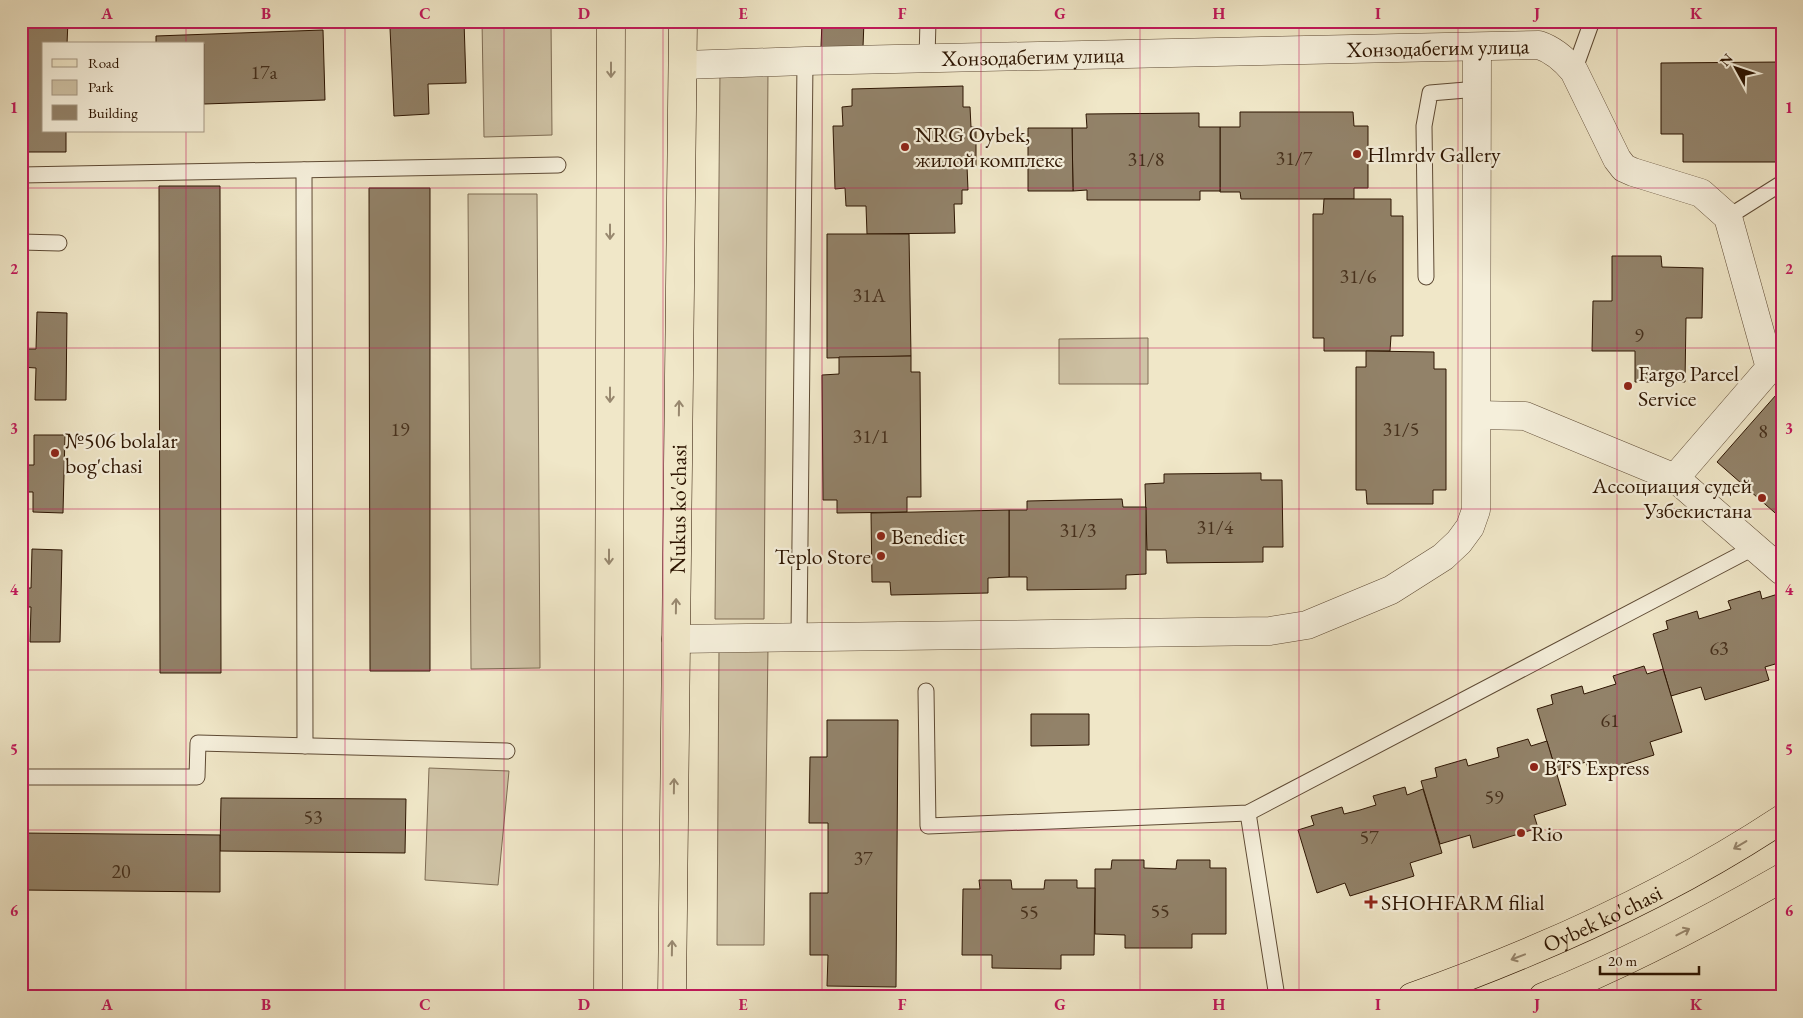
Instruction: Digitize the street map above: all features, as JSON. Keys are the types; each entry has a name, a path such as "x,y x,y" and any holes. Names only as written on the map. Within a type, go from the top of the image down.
{"main road":[{"path":"608,997 611,21"},
{"name":"Nukus ko'chasi","path":"672,997 683,21"},
{"name":"Oybek ko'chasi","path":"1412,997 1530,952 1601,920 1654,894 1782,819"},
{"name":"Oybek ko'chasi","path":"1543,997 1574,990 1782,878"}],"street":[{"name":"Хонзодабегим улица","path":"683,65 1285,50 1477,48 1539,45 1557,54 1574,71 1617,159 1624,168 1701,193 1728,217"},
{"path":"676,639 1270,631 1307,625 1391,590 1444,557 1459,542 1470,527 1476,510 1477,48"},
{"path":"1675,478 1770,368 1728,217"},
{"path":"1477,415 1525,416 1675,478 1782,571"}],"lane":[{"path":"927,58 928,21"},
{"path":"1574,71 1592,21"},
{"path":"799,636 805,61"},
{"path":"1426,277 1424,126 1430,93 1478,89"},
{"path":"21,175 558,165"},
{"path":"304,170 305,746"},
{"path":"1728,217 1782,183"},
{"path":"21,242 59,243"},
{"path":"926,691 928,826 1248,813 1755,547"},
{"path":"21,777 197,777 198,743 507,751"},
{"path":"1248,813 1277,997"}],"green space":[{"path":"482,21 551,21 552,135 484,137"},
{"path":"720,70 768,70 764,619 715,619"},
{"path":"468,194 537,194 540,668 471,669"},
{"path":"1148,338 1148,384 1059,384 1059,339"},
{"path":"719,647 768,647 764,945 717,945"},
{"path":"429,768 509,771 498,885 425,880"}],"building":[{"path":"21,21 68,21 67,42 42,42 42,132 66,132 66,152 21,152"},
{"path":"423,21 464,21 466,83 428,84 429,114 394,116 390,28 423,27"},
{"path":"822,21 864,21 863,47 821,47"},
{"path":"323,30 325,100 205,104 205,42 156,42 156,36"},
{"path":"1782,62 1782,162 1683,162 1683,134 1661,134 1661,63"},
{"name":"NRG Oybek, жилой комплекс","path":"963,86 963,107 970,107 971,127 976,127 976,166 967,166 968,190 962,190 962,204 954,204 955,233 867,234 866,206 846,206 845,188 835,189 833,126 843,126 842,107 852,106 852,89"},
{"path":"1240,112 1353,112 1354,126 1368,126 1368,188 1354,188 1354,199 1241,199 1240,192 1220,192 1220,127 1240,127"},
{"path":"1199,113 1199,127 1220,127 1220,191 1200,191 1200,200 1087,200 1087,190 1073,191 1072,128 1087,128 1086,114"},
{"path":"1028,128 1072,128 1073,191 1028,191"},
{"path":"159,186 220,186 221,673 160,673"},
{"path":"369,188 430,188 430,671 370,671"},
{"path":"1324,199 1391,199 1391,216 1403,216 1403,336 1391,336 1390,351 1324,351 1324,338 1313,338 1313,214 1323,214"},
{"path":"827,234 909,234 911,356 827,358"},
{"path":"1612,256 1661,256 1662,267 1703,268 1702,318 1686,318 1685,382 1635,382 1635,351 1592,351 1593,301 1612,301"},
{"path":"37,312 67,313 66,400 35,400 36,368 21,367 21,349 36,349"},
{"path":"1366,351 1434,352 1434,369 1446,369 1446,490 1433,490 1433,504 1367,504 1366,490 1356,490 1356,367 1366,367"},
{"path":"911,356 911,372 920,372 921,497 907,497 907,512 837,513 837,500 823,500 822,375 839,374 839,357"},
{"path":"1776,395 1782,400 1782,519 1717,462"},
{"path":"34,435 65,435 63,513 33,512 33,492 21,492 21,465 34,465"},
{"path":"1261,473 1261,480 1282,480 1283,547 1263,547 1263,562 1167,563 1166,550 1147,550 1145,484 1164,483 1164,474"},
{"path":"1122,499 1123,507 1146,507 1146,574 1126,575 1126,589 1027,590 1027,577 1009,577 1009,510 1027,510 1027,501"},
{"path":"1009,510 1009,577 988,578 988,593 891,595 890,582 872,582 871,513"},
{"path":"32,549 62,550 60,642 30,642 31,607 21,607 21,588 31,588"},
{"path":"1760,591 1762,599 1778,594 1782,607 1782,662 1765,667 1769,680 1705,700 1701,687 1671,696 1653,634 1668,629 1666,621 1697,611 1699,619 1731,609 1728,601"},
{"path":"1644,666 1647,674 1663,669 1682,732 1650,742 1654,755 1590,775 1586,762 1556,771 1537,709 1553,704 1551,695 1582,686 1584,694 1616,684 1613,676"},
{"path":"1031,714 1089,714 1089,745 1031,746"},
{"path":"827,720 898,720 896,987 827,986 828,955 810,955 810,893 828,893 828,823 809,823 810,757 827,757"},
{"path":"1528,739 1531,746 1547,741 1566,805 1534,815 1538,828 1473,848 1470,835 1440,844 1421,781 1437,777 1435,768 1466,759 1468,766 1499,757 1497,748"},
{"path":"1405,787 1407,795 1423,789 1442,853 1410,863 1414,876 1350,896 1345,883 1317,893 1298,830 1314,825 1311,816 1342,807 1344,814 1360,810 1376,805 1373,796"},
{"path":"221,798 406,799 405,853 220,851"},
{"path":"21,833 220,835 220,892 21,890"},
{"path":"1112,860 1144,860 1144,868 1176,869 1177,860 1210,860 1210,868 1226,868 1226,934 1192,934 1192,948 1125,948 1125,935 1095,934 1095,869 1111,869"},
{"path":"979,880 1011,880 1012,889 1044,889 1045,880 1077,880 1077,888 1095,888 1094,955 1061,955 1061,969 992,968 992,955 962,955 963,889 980,889"}],"place":[{"name":"NRG Oybek, жилой комплекс","path":"905,147"},
{"name":"Hlmrdv Gallery","path":"1357,154"},
{"name":"Fargo Parcel Service","path":"1628,386"},
{"name":"№506 bolalar bog'chasi","path":"55,453"},
{"name":"Ассоциация судей Узбекистана","path":"1762,498"},
{"name":"Benedict","path":"881,536"},
{"name":"Teplo Store","path":"881,556"},
{"name":"BTS Express","path":"1534,767"},
{"name":"Rio","path":"1521,833"},
{"name":"SHOHFARM filial","path":"1371,902"}]}
